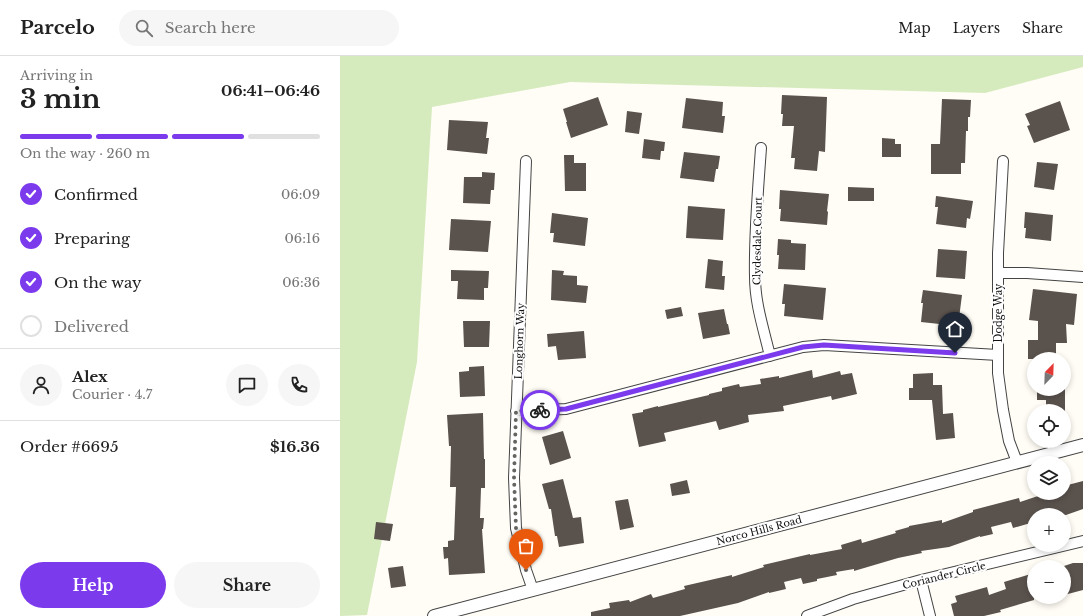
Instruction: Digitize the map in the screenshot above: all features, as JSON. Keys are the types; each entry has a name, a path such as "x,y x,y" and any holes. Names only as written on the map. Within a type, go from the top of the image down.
{"street":[{"name":"Clydesdale Court","path":"761,148 756,220 755,278 758,305 770,356"},
{"name":"Longhorn Way","path":"526,161 514,478 516,528 526,570 533,590"},
{"name":"Dodge Way","path":"1003,161 998,253 998,373 1009,441 1017,462"},
{"path":"998,273 1027,273 1083,277"},
{"path":"516,411 566,409 803,347 824,345 998,356"},
{"name":"Norco Hills Road","path":"434,616 1083,445"},
{"name":"Coriander Circle","path":"807,616 853,599 921,580 1083,541"},
{"path":"921,580 930,616"}],"green space":[{"path":"340,56 1083,56 1083,67 985,93 570,82 432,107 417,362 367,615 340,616"}],"building":[{"path":"782,95 827,97 825,152 819,151 817,171 794,169 795,158 791,158 794,126 782,126"},
{"path":"598,97 608,125 571,138 563,109"},
{"path":"686,98 723,102 722,116 725,116 723,133 682,128"},
{"path":"942,99 971,100 970,117 968,117 968,131 966,131 965,163 961,163 961,174 931,174 931,144 940,144"},
{"path":"1060,101 1070,130 1034,143 1027,126 1030,125 1025,114"},
{"path":"627,111 642,113 639,134 625,132"},
{"path":"449,120 488,122 486,138 489,138 487,154 447,150"},
{"path":"882,138 895,139 895,144 901,144 901,157 882,157"},
{"path":"644,139 665,142 664,151 661,151 660,160 642,158"},
{"path":"684,152 720,156 714,182 680,178"},
{"path":"564,155 574,155 574,163 586,163 586,191 565,191"},
{"path":"1037,162 1058,164 1054,190 1034,187"},
{"path":"482,172 495,173 494,190 491,190 490,204 463,203 464,177 482,177"},
{"path":"848,187 874,188 874,201 848,201"},
{"path":"780,190 829,194 827,225 780,221"},
{"path":"936,196 973,201 970,219 967,218 966,228 936,224 938,207 935,207"},
{"path":"688,206 725,209 723,240 686,238"},
{"path":"1025,212 1053,215 1051,241 1025,238"},
{"path":"552,213 588,218 585,246 553,242 554,233 550,233"},
{"path":"451,219 491,221 488,252 449,250"},
{"path":"778,239 791,240 791,243 806,244 805,270 778,269"},
{"path":"938,249 967,251 965,279 936,277"},
{"path":"708,259 723,261 722,276 725,276 724,290 705,288"},
{"path":"451,270 489,271 488,288 484,288 484,300 457,299 458,281 451,281"},
{"path":"552,270 564,271 563,275 577,276 577,285 588,286 586,303 551,300"},
{"path":"784,284 826,288 823,320 784,316 785,304 782,304"},
{"path":"1033,289 1077,294 1074,325 1066,324 1067,343 1056,343 1056,352 1028,352 1028,340 1038,340 1038,321 1029,320"},
{"path":"923,290 962,295 958,326 921,322"},
{"path":"681,307 683,316 667,319 665,310"},
{"path":"724,309 730,334 703,339 698,313"},
{"path":"463,321 490,321 489,347 464,347"},
{"path":"584,331 586,358 558,360 556,346 548,347 547,334"},
{"path":"484,366 485,396 460,397 459,372 469,371 469,367"},
{"path":"812,370 813,378 840,371 841,375 852,373 857,394 832,400 831,396 783,406 784,411 748,415 749,422 719,430 716,421 664,433 666,441 639,447 632,414 643,412 643,410 658,406 709,395 722,391 722,388 739,384 740,387 761,384 760,379 779,376 779,378"},
{"path":"933,373 933,385 942,385 943,414 953,413 955,438 936,440 932,400 909,400 909,388 913,388 913,374"},
{"path":"1037,396 1065,396 1065,404 1046,404 1046,400 1037,400"},
{"path":"483,413 485,488 481,488 480,518 484,518 482,529 485,573 449,575 448,558 444,559 443,547 448,547 448,541 454,540 456,487 450,487 451,446 449,446 447,415"},
{"path":"563,431 571,458 550,465 542,437"},
{"path":"563,479 573,518 581,517 584,543 559,547 557,536 555,536 551,509 549,509 542,484"},
{"path":"687,480 690,493 672,496 670,484"},
{"path":"1083,481 1083,509 1071,513 1071,508 1027,508 1027,524 1013,528 1011,522 991,527 993,534 980,536 949,547 921,551 922,553 898,558 854,571 854,569 836,572 837,575 817,579 817,581 803,584 801,578 784,582 786,589 769,592 738,603 680,616 591,616 591,612 610,608 609,603 629,600 630,602 651,594 653,598 685,589 684,586 732,575 732,577 764,567 763,565 810,554 842,549 841,545 861,539 862,543 896,533 895,531 909,526 942,520 942,523 973,512 973,510 1019,498 1020,502 1027,500 1071,500 1071,484"},
{"path":"628,499 634,527 620,530 615,501"},
{"path":"376,522 393,524 390,541 374,539"},
{"path":"1083,563 1083,590 1071,593 1071,564"},
{"path":"403,566 406,586 391,588 388,568"},
{"path":"1027,575 1027,602 1000,610 1001,612 984,616 954,616 951,604 957,602 955,596 987,587 989,595 1006,589 1004,582"}],"way so far":[{"path":"526,570 516,528 514,478 516,411 540,410"}],"route":[{"path":"540,410 566,409 803,347 824,345 955,353"}]}
